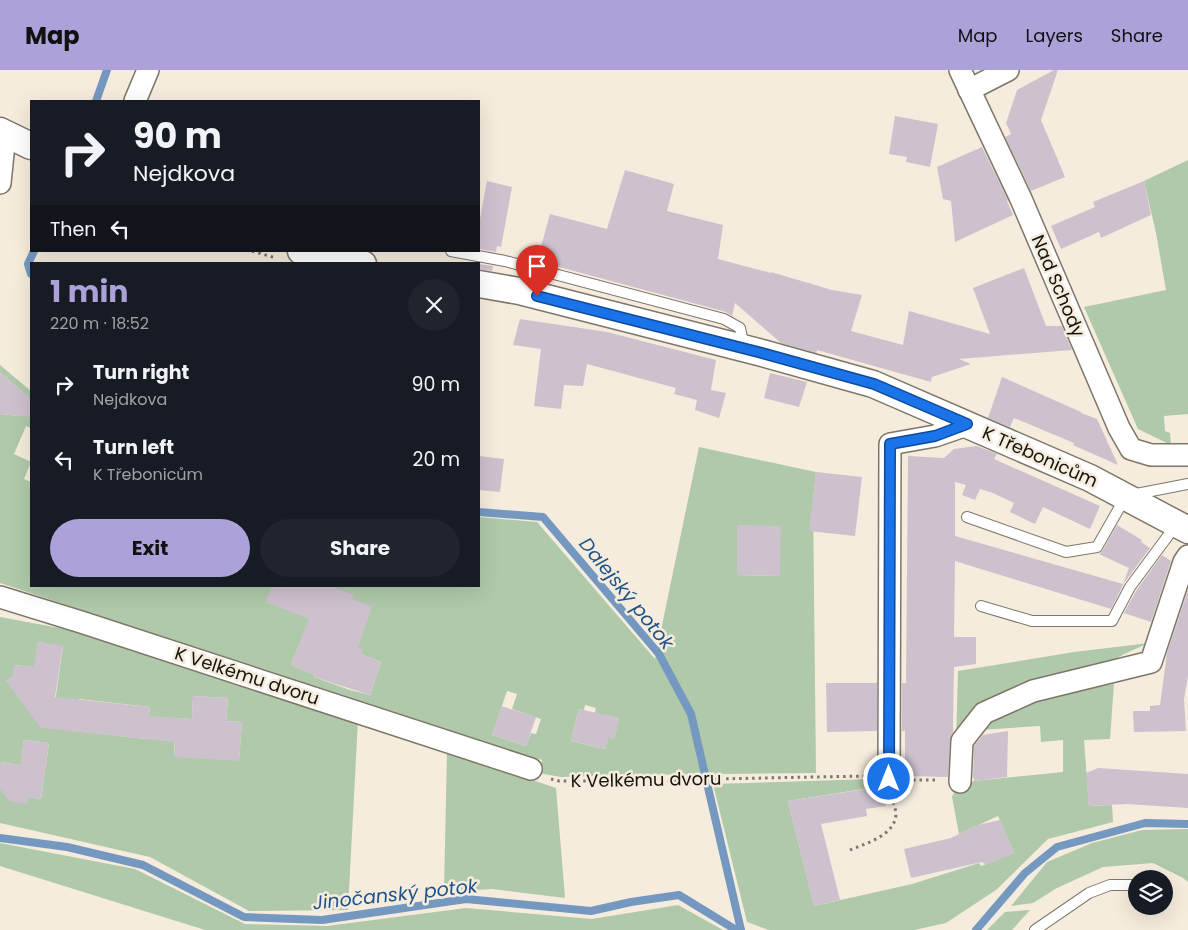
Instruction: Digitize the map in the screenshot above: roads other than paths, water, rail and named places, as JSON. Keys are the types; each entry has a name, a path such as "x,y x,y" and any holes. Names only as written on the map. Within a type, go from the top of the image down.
{"street":[{"path":"135,100 148,70"},
{"name":"Nad Schody","path":"960,70 1021,199 1118,428 1131,449 1151,454 1188,455"},
{"path":"969,90 1008,70"},
{"path":"0,183 2,133 30,146"},
{"path":"308,252 360,260"},
{"name":"K Třebonicům","path":"480,284 518,291 744,348 874,384 1090,478 1176,524"},
{"path":"889,779 890,444 935,436 967,424"},
{"path":"960,782 962,741 984,713 1033,691 1151,662 1184,562 1188,556"},
{"name":"K Velkému dvoru","path":"0,597 531,769"}],"lane":[{"path":"456,252 505,261 724,319 740,328 744,348"},
{"path":"967,517 1066,552 1097,547 1126,496 1188,484"},
{"path":"981,606 1032,621 1112,622 1130,587 1176,524"},
{"path":"1035,930 1089,893 1110,885 1128,885"}],"waterway":[{"name":"Dalejský potok","path":"96,100 107,70"},
{"name":"Dalejský potok","path":"30,271 28,264 34,252"},
{"name":"Dalejský potok","path":"480,512 543,517 659,654 691,714 741,930"},
{"name":"Dalejský potok","path":"976,930 1025,873 1057,847 1145,823 1188,824"},
{"name":"Jinočanský potok","path":"0,838 67,847 143,865 244,917 322,920 466,899 591,911 631,902 679,895 736,930"}]}
